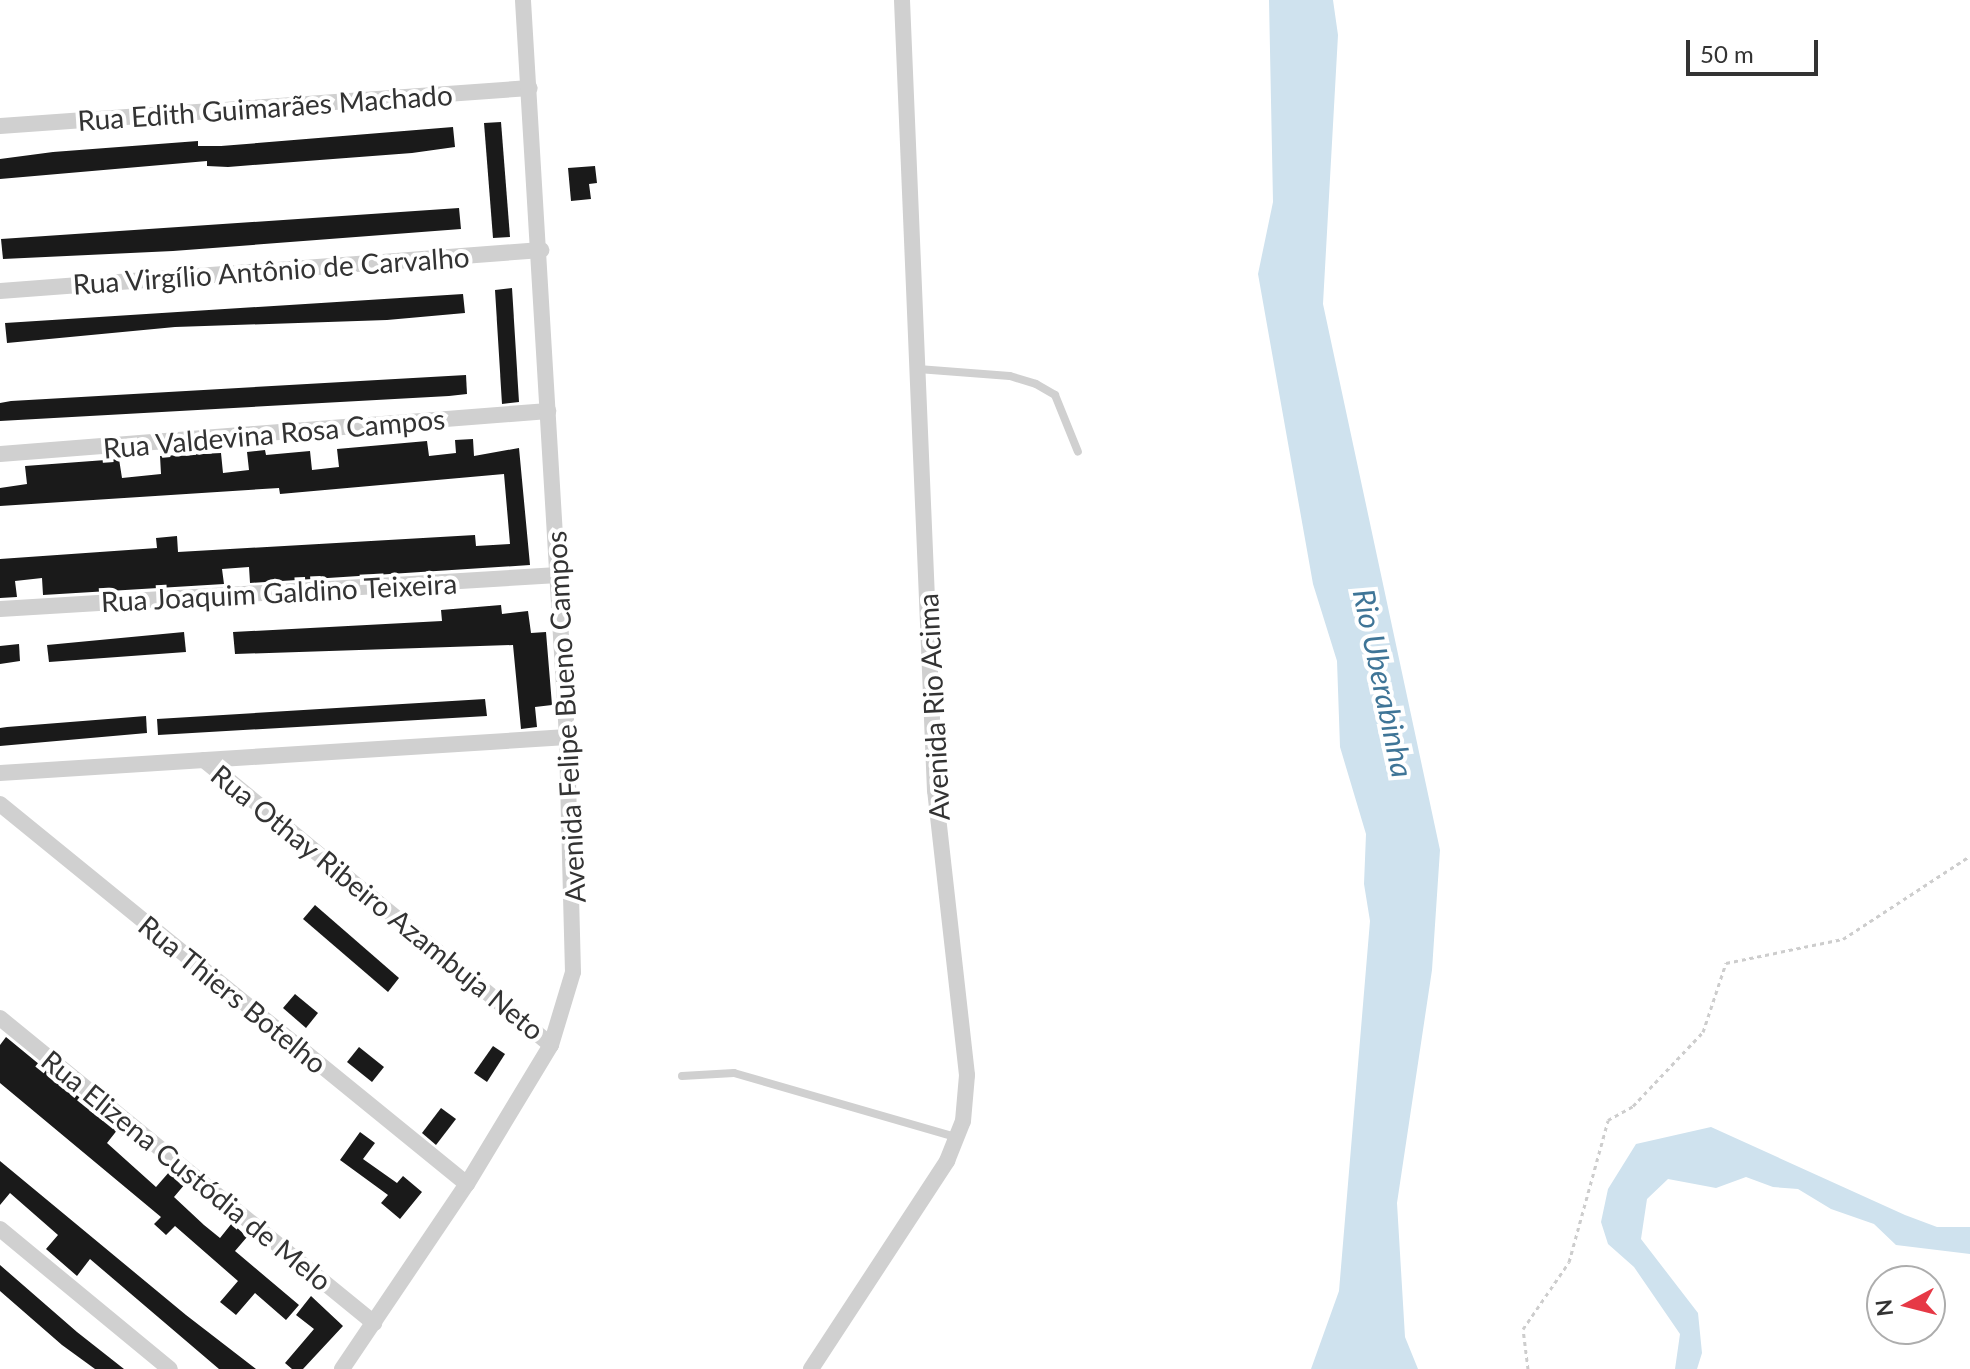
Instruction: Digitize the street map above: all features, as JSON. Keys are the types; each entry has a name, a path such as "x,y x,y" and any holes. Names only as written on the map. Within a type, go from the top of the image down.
{"street":[{"name":"Avenida Felipe Bueno Campos","path":"342,1369 467,1184 551,1045 567,1007 576,934 541,250 523,0"},
{"name":"Avenida Rio Acima","path":"811,1369 959,1138 967,1075 964,1017 935,791 902,0"},
{"name":"Rua Edith Guimarães Machado","path":"0,126 530,88"},
{"name":"Rua Virgílio Antônio de Carvalho","path":"0,291 541,250"},
{"name":"Rua Valdevina Rosa Campos","path":"0,454 548,411"},
{"name":"Rua Joaquim Galdino Teixeira","path":"0,609 558,575"},
{"path":"0,773 567,737"},
{"name":"Rua Othay Ribeiro Azambuja Neto","path":"204,760 551,1045"},
{"name":"Rua Thiers Botelho","path":"0,804 467,1184"},
{"name":"Rua Elizena Custódia de Melo","path":"0,1018 374,1323"},
{"path":"0,1229 170,1369"}],"lane":[{"path":"918,369 1010,376 1036,384 1055,395 1078,452"},
{"path":"682,1076 734,1073 959,1138"}],"path":[{"path":"1528,1369 1523,1329 1569,1262 1608,1120 1633,1106 1703,1032 1726,963 1843,939 1970,856"}],"water":[{"name":"Rio Uberabinha","path":"1269,0 1333,0 1338,35 1323,304 1440,850 1432,970 1397,1203 1405,1337 1418,1369 1311,1369 1339,1291 1370,921 1364,884 1366,834 1340,747 1337,661 1313,584 1258,274 1273,202"},
{"path":"1711,1127 1905,1215 1937,1227 1970,1227 1970,1254 1896,1245 1874,1224 1831,1209 1798,1189 1773,1187 1746,1177 1716,1188 1668,1179 1647,1199 1641,1239 1698,1313 1702,1353 1697,1369 1675,1369 1680,1334 1634,1267 1608,1244 1601,1222 1608,1189 1636,1144"}],"building":[{"path":"501,122 510,237 493,238 484,123"},
{"path":"453,127 455,147 412,153 228,167 207,166 207,161 0,179 0,159 53,152 198,141 198,146 221,146"},
{"path":"595,166 597,183 589,184 591,199 571,201 568,168"},
{"path":"459,208 461,229 173,251 3,259 1,239"},
{"path":"512,288 519,402 502,404 495,290"},
{"path":"463,294 465,313 387,320 175,327 7,343 5,323"},
{"path":"466,375 467,394 449,396 0,421 0,403 11,401"},
{"path":"473,439 474,456 519,448 530,565 250,583 249,567 222,569 224,584 43,595 42,578 15,581 17,597 0,598 0,559 157,548 156,538 177,536 178,552 475,535 476,546 510,544 504,474 280,494 279,488 0,506 0,488 27,484 25,466 119,459 122,478 161,474 160,456 221,453 223,473 249,470 247,452 265,450 266,455 310,451 312,470 339,467 337,449 427,441 429,456 456,453 455,440"},
{"path":"501,605 502,614 528,611 531,633 546,632 552,705 535,707 537,727 521,729 513,645 235,654 233,632 442,621 441,610"},
{"path":"184,632 186,652 49,662 47,645"},
{"path":"19,644 20,661 0,664 0,646"},
{"path":"485,699 487,716 158,735 157,719"},
{"path":"146,716 147,733 0,746 0,728"},
{"path":"315,905 399,978 388,992 303,919"},
{"path":"295,994 318,1013 306,1028 283,1008"},
{"path":"6,1037 118,1129 107,1143 156,1187 170,1171 185,1184 174,1197 204,1225 220,1238 232,1223 247,1237 235,1251 299,1305 286,1320 255,1293 236,1315 220,1302 238,1281 175,1226 166,1235 154,1224 161,1217 0,1083 0,1045"},
{"path":"493,1046 505,1054 487,1082 474,1073"},
{"path":"359,1047 384,1067 372,1082 347,1062"},
{"path":"441,1108 456,1119 436,1145 422,1133"},
{"path":"360,1132 375,1143 363,1159 397,1183 403,1176 422,1192 400,1219 381,1203 388,1195 340,1160"},
{"path":"0,1161 256,1369 219,1369 90,1259 77,1276 46,1249 58,1235 10,1193 0,1205"},
{"path":"0,1265 124,1369 95,1369 62,1345 0,1291"},
{"path":"311,1296 343,1326 303,1369 292,1369 285,1363 314,1329 296,1315"}]}
